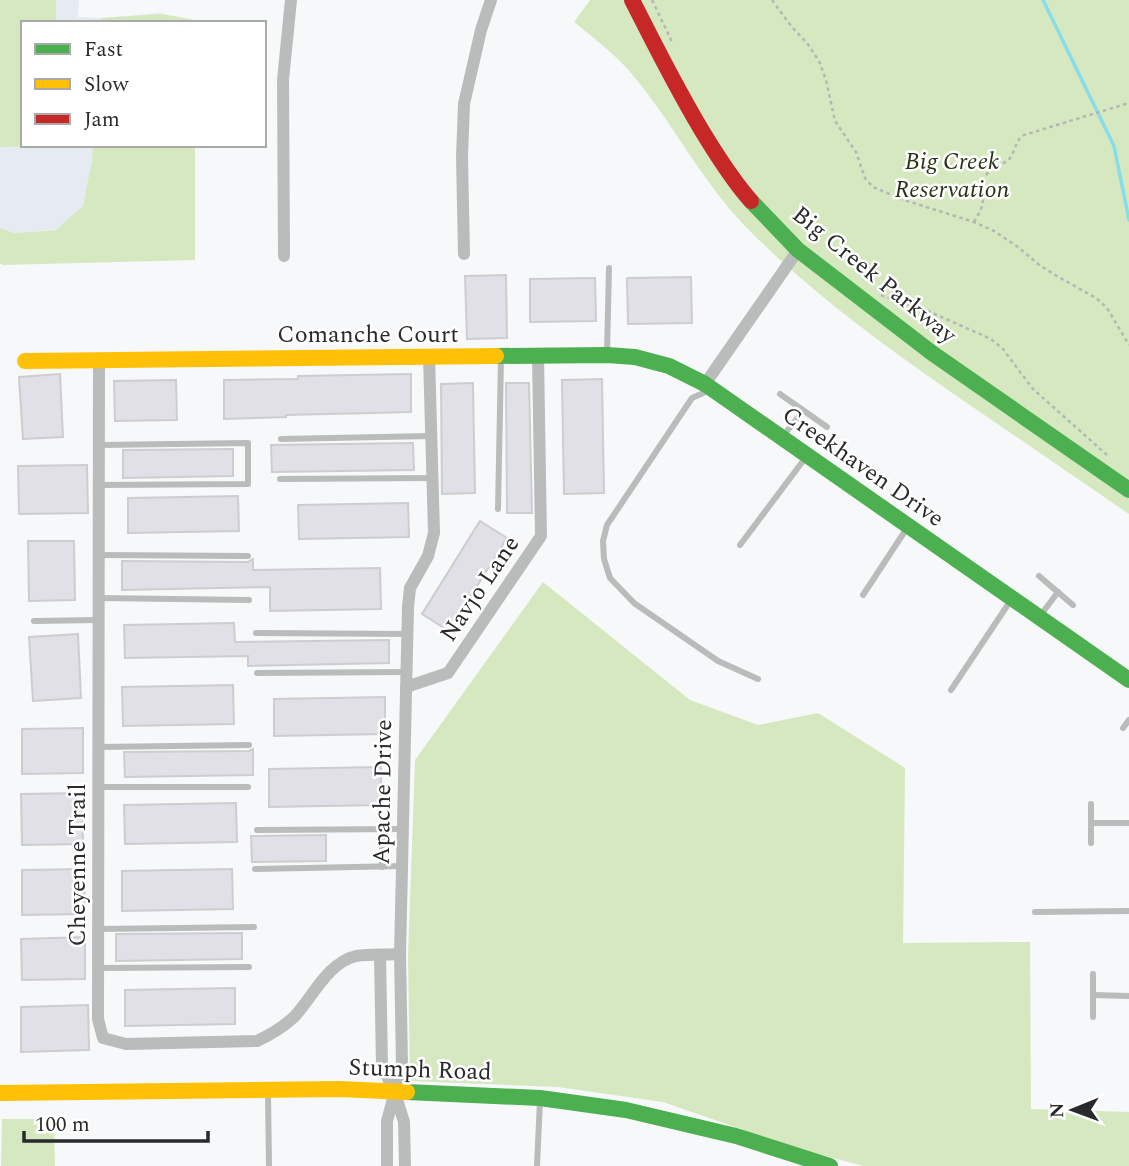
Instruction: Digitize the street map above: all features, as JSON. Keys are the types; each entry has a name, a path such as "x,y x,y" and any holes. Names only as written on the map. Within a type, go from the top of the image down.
{"street":[{"path":"284,256 283,80 291,0"},
{"path":"464,254 464,104 481,30 491,0"},
{"name":"Big Creek Parkway","path":"632,0 690,112 721,161 741,190 798,250 932,353 1129,490"},
{"path":"708,386 798,250"},
{"name":"Comanche Court","path":"25,360 630,355 650,358 673,367 708,386"},
{"name":"Apache Drive","path":"387,1166 387,1121 402,1066 401,954 408,607 410,588 428,556 434,533 429,356"},
{"name":"Navjo Lane","path":"406,687 448,673 541,536 538,356"},
{"name":"Cheyenne Trail","path":"99,360 99,1019 103,1038 126,1044 257,1041 273,1033 293,1017 337,967 355,957 401,954"},
{"name":"Creekhaven Drive","path":"708,386 1129,680"},
{"path":"380,955 382,1066 395,1093 404,1122 405,1166"},
{"name":"Stumph Road","path":"0,1093 339,1089 540,1098 626,1110 686,1123 830,1166"}],"lane":[{"path":"607,355 609,268"},
{"path":"498,509 501,357"},
{"path":"708,386 692,398 607,524 603,541 604,559 610,578 634,603 718,661 758,679"},
{"path":"780,394 827,427"},
{"path":"782,438 803,411"},
{"path":"281,439 431,436"},
{"path":"99,445 248,443 248,484 99,485"},
{"path":"740,545 807,455"},
{"path":"280,479 432,478"},
{"path":"863,595 908,526"},
{"path":"99,555 248,556"},
{"path":"1039,576 1073,605"},
{"path":"1039,618 1058,592"},
{"path":"99,598 249,600"},
{"path":"951,690 1012,599"},
{"path":"34,621 99,620"},
{"path":"256,634 407,634"},
{"path":"257,673 406,672"},
{"path":"1123,728 1129,719"},
{"path":"99,747 249,745"},
{"path":"99,787 248,787"},
{"path":"1091,804 1091,844"},
{"path":"1091,823 1129,823"},
{"path":"382,829 382,867"},
{"path":"257,830 403,829"},
{"path":"255,869 403,866"},
{"path":"1035,912 1129,911"},
{"path":"99,929 254,928"},
{"path":"99,968 249,967"},
{"path":"1093,974 1093,1017"},
{"path":"1093,995 1129,996"},
{"path":"268,1090 269,1166"},
{"path":"537,1166 540,1098"}],"path":[{"path":"652,0 674,46"},
{"path":"772,0 819,61 835,121 856,152 865,177 873,187 994,231 1038,264 1107,307 1129,345"},
{"path":"974,222 981,208 983,183 988,172 1011,156 1019,138 1129,103"},
{"path":"874,292 928,311 990,339 1003,349 1033,389 1114,461"}],"shaded area":[{"path":"0,0 79,0 78,17 162,13 161,21 21,21 21,147 153,147 148,222 0,234"}],"green space":[{"path":"0,0 56,0 56,21 21,21 21,147 0,147"},
{"name":"Big Creek Reservation","path":"590,0 1129,0 1129,514 891,349 833,305 777,257 720,197 633,75 574,22"},
{"path":"162,14 195,21 101,21 101,18"},
{"path":"93,147 195,147 195,260 0,263 0,228 13,233 56,230 83,206"},
{"path":"543,582 690,700 758,725 818,713 905,768 903,943 1030,942 1031,1109 1129,1112 1129,1166 864,1166 802,1150 663,1102 558,1087 410,1081 408,957 415,760"},
{"path":"2,1119 54,1119 55,1166 1,1166"}],"building":[{"path":"506,275 507,338 467,339 465,276"},
{"path":"691,277 692,323 628,324 627,278"},
{"path":"595,278 596,321 530,322 530,279"},
{"path":"60,374 63,437 23,439 19,377"},
{"path":"411,374 411,412 224,419 224,380"},
{"path":"602,379 604,493 564,494 562,380"},
{"path":"176,380 177,420 115,421 114,381"},
{"path":"473,383 475,493 442,494 441,384"},
{"path":"506,383 529,383 532,513 507,513"},
{"path":"413,443 414,470 272,472 271,445"},
{"path":"233,449 233,476 123,478 123,450"},
{"path":"87,465 88,513 19,514 18,466"},
{"path":"238,496 239,531 128,533 128,498"},
{"path":"408,503 409,537 299,539 298,505"},
{"path":"480,521 507,538 449,631 422,614"},
{"path":"28,541 74,541 75,600 29,601"},
{"path":"253,559 253,570 380,568 381,609 270,611 270,587 122,590 122,561 248,562"},
{"path":"234,623 235,642 389,640 389,663 248,666 248,656 125,658 124,625"},
{"path":"78,634 81,698 33,701 29,637"},
{"path":"233,685 234,724 123,726 122,687"},
{"path":"385,697 385,734 274,736 274,699"},
{"path":"83,728 83,773 22,774 22,729"},
{"path":"253,749 253,775 125,777 124,752"},
{"path":"381,767 381,805 269,807 269,769"},
{"path":"82,793 83,844 22,845 21,794"},
{"path":"236,803 237,842 125,844 124,805"},
{"path":"326,835 326,861 252,862 251,836"},
{"path":"84,869 85,914 22,915 22,870"},
{"path":"232,869 233,909 122,911 122,871"},
{"path":"242,933 242,959 116,961 116,934"},
{"path":"85,937 85,979 22,980 21,939"},
{"path":"235,988 235,1024 125,1026 125,990"},
{"path":"88,1005 89,1050 21,1052 21,1007"}],"waterway":[{"path":"1043,0 1114,146 1129,220"}],"traffic: fast":[{"path":"751,201 798,250 932,353 1129,490"},
{"path":"496,356 635,357 669,366 705,384 1129,680"},
{"path":"407,1092 540,1098 626,1110 736,1136 830,1166"}],"traffic: slow":[{"path":"25,361 496,356"},
{"path":"0,1093 339,1089 407,1092"}],"traffic: jam":[{"path":"632,0 697,122 751,201"}]}
